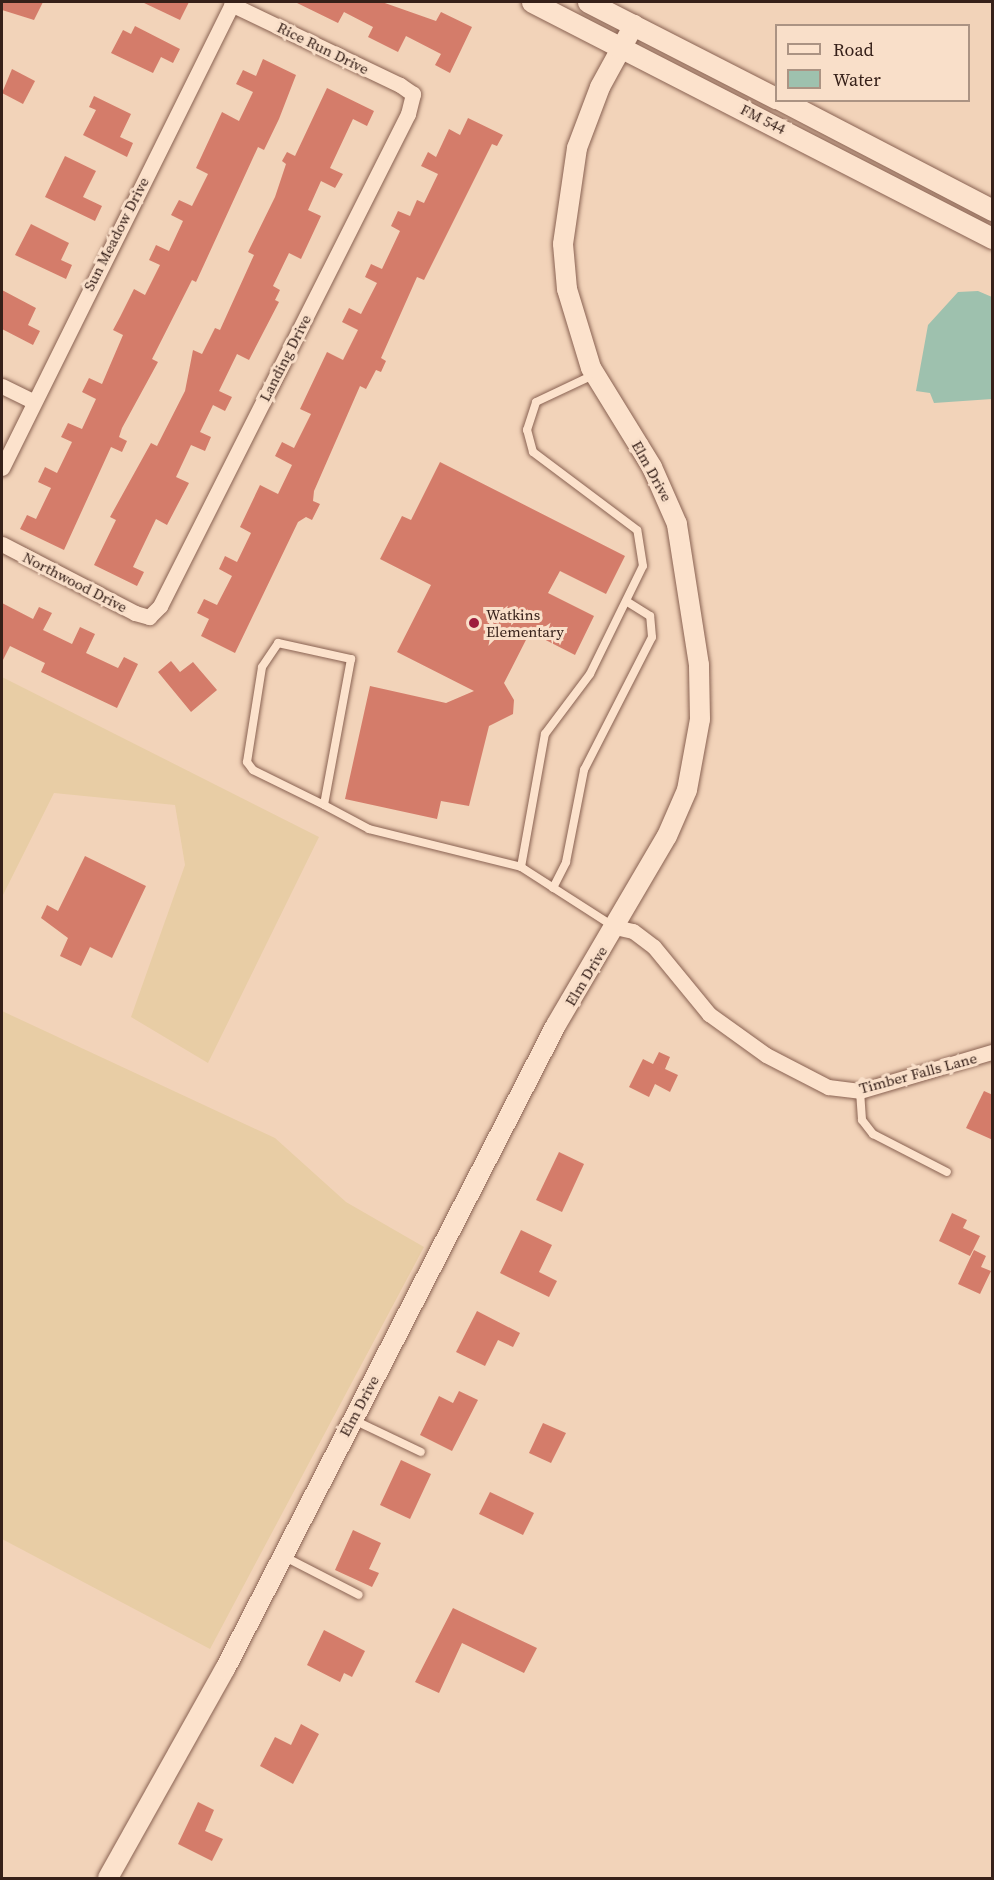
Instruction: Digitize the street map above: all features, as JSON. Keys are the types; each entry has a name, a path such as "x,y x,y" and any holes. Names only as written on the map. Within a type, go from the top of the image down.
{"main road":[{"name":"FM 544","path":"532,2 993,238"},
{"name":"FM 544","path":"588,2 775,97"},
{"name":"FM 544","path":"785,102 993,210"}],"street":[{"name":"Rice Run Drive","path":"232,3 413,94"},
{"name":"Sun Meadow Drive","path":"2,468 33,401 232,3"},
{"name":"Elm Drive","path":"108,1878 281,1556 551,1034 615,927 687,790 700,719 699,665 691,596 668,498 594,374 567,289 565,209 587,118 634,25"},
{"name":"Landing Drive","path":"148,617 160,606 408,114 413,94"},
{"path":"2,386 33,401"},
{"name":"Northwood Drive","path":"2,544 148,617"},
{"name":"Timber Falls Lane","path":"615,927 633,931 654,947 691,999 766,1055 828,1087 860,1091 993,1052"}],"lane":[{"path":"521,867 545,734 590,674 629,603 643,566 637,530 534,452 527,430 536,402 594,374"},
{"path":"553,888 566,862 584,770 652,637 650,616 629,603"},
{"path":"324,804 351,659 278,643 262,667 247,762 253,770 324,804 369,829 521,867 615,927"},
{"path":"860,1091 862,1120 873,1134 947,1172"},
{"path":"352,1419 421,1452"},
{"path":"281,1556 358,1595"}],"shaded area":[{"path":"2,677 319,837 208,1063 131,1017 185,865 175,805 54,793 2,897"},
{"path":"2,1011 275,1138 346,1202 424,1247 210,1649 2,1539"}],"water":[{"path":"978,291 992,297 992,399 934,403 930,393 916,391 928,325 958,292"}],"building":[{"path":"2,2 43,2 34,20 2,10"},
{"path":"142,2 189,2 180,20"},
{"path":"295,2 382,2 436,21 441,12 472,27 450,73 435,65 441,54 406,36 398,52 368,37 373,27 344,12 338,23"},
{"path":"135,26 180,49 173,63 161,57 153,73 111,53 123,30 131,34"},
{"path":"263,59 296,75 279,119 264,150 258,147 196,282 192,280 152,359 158,362 119,437 127,441 122,452 111,447 64,550 20,529 27,515 36,519 51,488 38,482 45,467 57,473 72,442 61,437 68,423 82,429 96,399 82,392 89,378 102,384 123,335 113,330 134,289 145,295 160,265 149,260 156,245 169,251 183,221 171,215 179,200 192,206 208,174 196,168 222,112 239,121 253,92 236,84 243,70 256,76"},
{"path":"12,69 35,81 23,104 2,93"},
{"path":"327,88 374,111 367,126 353,119 330,168 343,174 335,188 321,181 308,210 321,216 301,259 289,253 273,286 280,290 275,300 279,302 249,360 237,354 219,391 232,397 225,411 213,405 200,432 211,437 205,451 191,445 176,477 189,483 167,525 156,519 133,567 144,572 137,586 94,565 116,520 110,517 151,443 157,446 185,391 193,350 202,354 215,328 220,330 254,255 248,252 275,197 286,164 282,161 287,152 295,156"},
{"path":"94,96 131,114 120,137 133,143 127,157 83,135 96,110 89,107"},
{"path":"468,118 503,135 497,146 492,144 424,280 417,277 381,358 386,361 381,372 376,370 366,389 360,386 314,491 313,501 320,504 312,520 306,517 298,522 235,653 201,636 209,619 197,613 204,599 217,605 232,576 219,569 225,556 237,562 251,533 240,527 260,485 278,494 292,465 275,456 282,442 294,448 311,414 300,409 327,352 343,360 358,330 342,322 349,308 361,314 377,283 365,277 371,264 382,269 400,231 391,226 398,211 410,216 417,200 424,203 438,174 421,166 428,152 436,157 449,129 460,135"},
{"path":"65,156 96,171 83,197 102,206 95,221 45,197"},
{"path":"31,224 69,243 61,260 72,265 66,279 15,255"},
{"path":"2,290 36,308 28,325 40,331 33,345 2,329"},
{"path":"440,462 625,556 606,594 560,571 548,593 594,616 575,655 530,632 504,683 514,700 513,714 489,726 469,806 441,801 437,819 345,799 370,686 446,703 474,691 397,652 431,585 380,559 402,516 411,520"},
{"path":"2,603 33,619 39,607 52,613 43,630 72,644 80,627 95,634 86,653 118,668 124,657 138,664 117,708 41,672 45,663 10,646 2,662"},
{"path":"171,661 180,672 193,662 217,690 191,712 158,672"},
{"path":"85,856 146,886 112,958 90,947 81,966 60,956 68,938 41,918 47,905 58,911"},
{"path":"659,1052 670,1057 665,1069 678,1075 670,1092 655,1084 649,1097 629,1087 643,1059 653,1064"},
{"path":"984,1091 993,1095 993,1140 966,1128"},
{"path":"559,1152 584,1164 562,1212 536,1200"},
{"path":"952,1213 967,1220 963,1228 980,1236 970,1256 939,1241"},
{"path":"521,1230 552,1245 539,1272 557,1281 549,1297 500,1273"},
{"path":"974,1250 986,1256 981,1267 991,1271 980,1294 958,1284"},
{"path":"477,1311 520,1333 513,1347 498,1340 485,1366 456,1352"},
{"path":"459,1391 478,1400 452,1451 420,1435 439,1396 453,1403"},
{"path":"543,1423 566,1433 551,1463 529,1453"},
{"path":"401,1460 431,1474 410,1519 380,1505"},
{"path":"490,1492 534,1513 523,1535 479,1514"},
{"path":"353,1530 381,1543 369,1569 379,1573 372,1587 335,1570"},
{"path":"453,1608 537,1648 524,1673 462,1643 439,1693 415,1682"},
{"path":"324,1630 365,1651 352,1677 344,1673 340,1682 307,1665"},
{"path":"301,1724 319,1734 293,1784 260,1766 275,1737 291,1745"},
{"path":"198,1802 214,1810 205,1831 223,1839 212,1861 178,1844"}],"place":[{"name":"Watkins Elementary","path":"474,623"}]}
